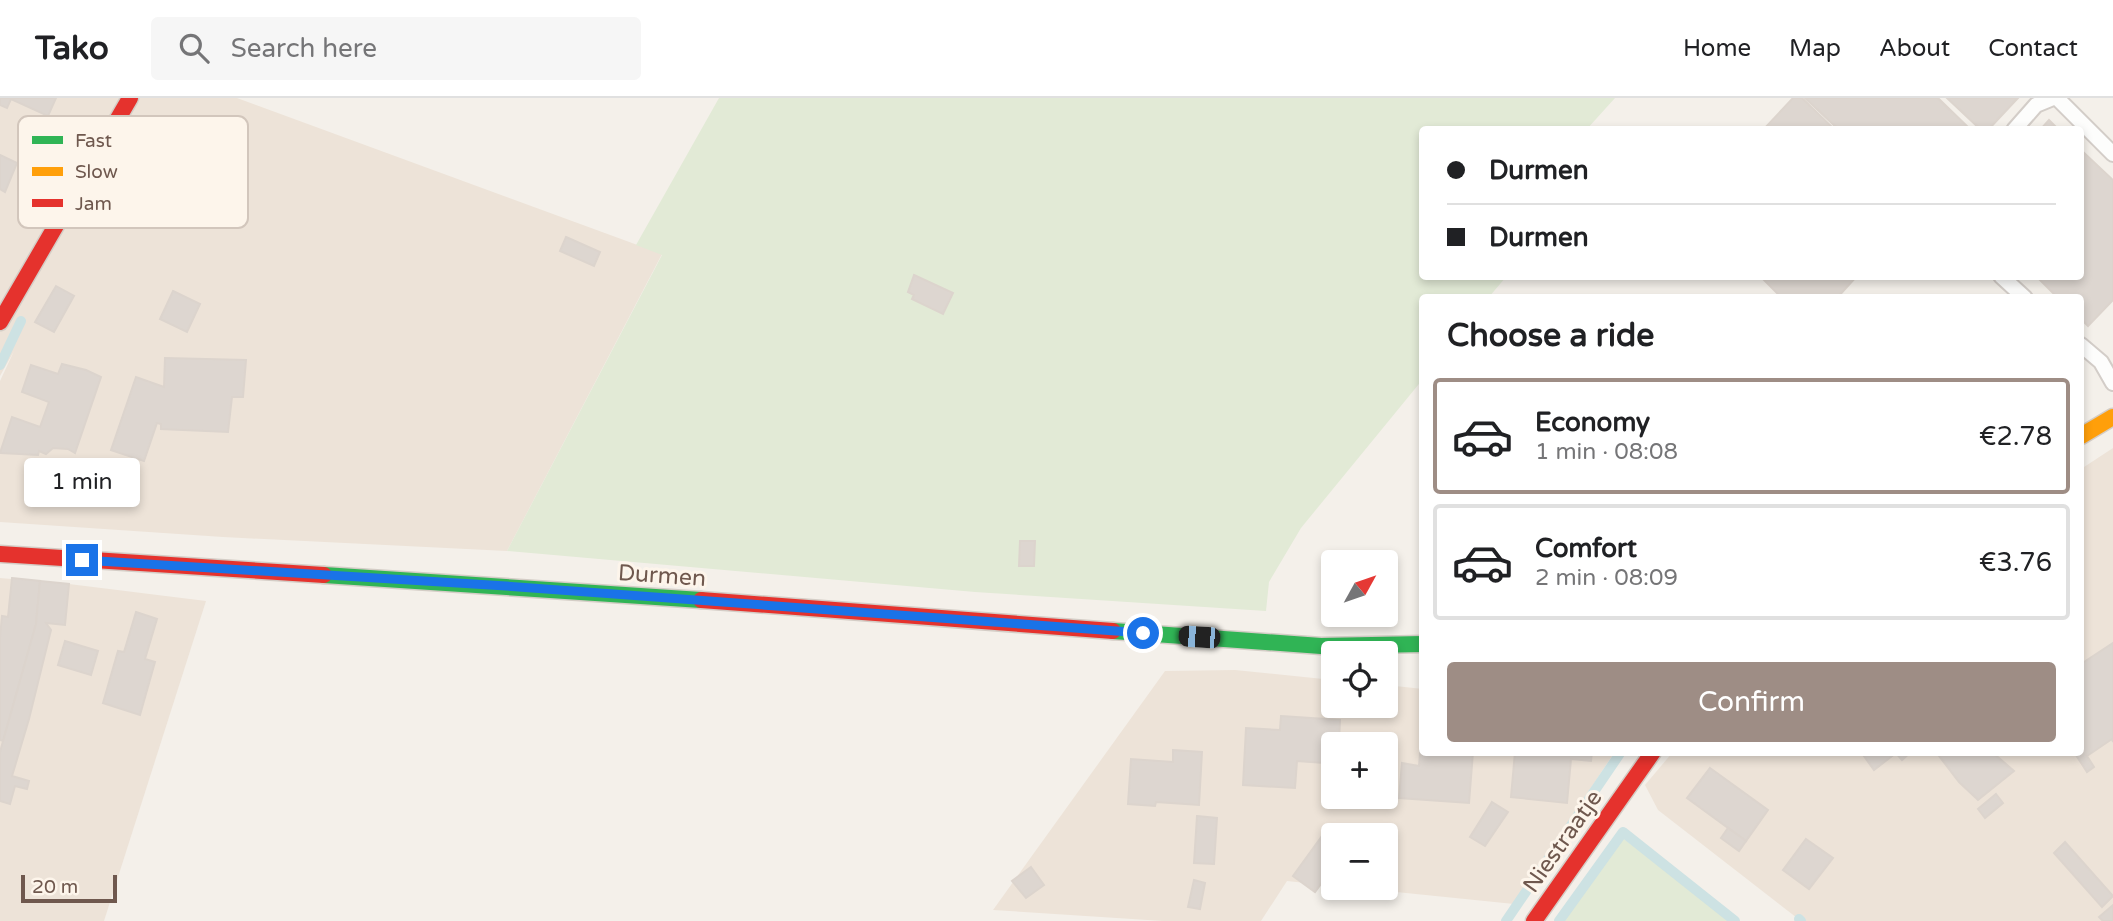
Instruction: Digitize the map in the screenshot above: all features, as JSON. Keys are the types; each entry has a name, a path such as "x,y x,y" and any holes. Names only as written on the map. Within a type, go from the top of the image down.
{"street":[{"path":"120,116 130,98"},
{"path":"0,322 55,228"},
{"path":"2084,434 2113,417"},
{"name":"Durmen","path":"0,554 506,586 1321,646 1419,644"},
{"name":"Niestraatje","path":"1534,921 1650,756"}],"lane":[{"path":"2018,126 2036,105 2055,98 2113,154"},
{"path":"2005,280 2021,294"},
{"path":"2084,348 2101,362 2113,383"}],"shaded area":[{"path":"0,98 237,98 662,254 507,551 223,537 0,522 0,381 14,351 0,376"},
{"path":"2113,448 2113,921 1801,921 1658,810 1645,785 1669,756 2084,756 2084,467"},
{"path":"0,578 206,601 104,921 0,921"},
{"path":"1235,670 1321,679 1321,718 1398,718 1398,686 1419,689 1419,756 1612,756 1514,904 1398,892 1398,823 1321,823 1321,885 1287,881 1261,921 1163,921 993,910 1165,671"}],"green space":[{"path":"719,98 1615,98 1590,126 1419,126 1419,280 1503,280 1492,294 1419,294 1419,384 1301,528 1269,582 1266,611 975,592 507,551 662,255 636,245"},
{"path":"1620,836 1732,921 1560,921"}],"building":[{"path":"0,98 56,98 48,116 11,99 7,108 0,105"},
{"path":"1793,98 1802,98 1831,126 1767,126"},
{"path":"1805,98 1938,98 1967,126 1835,126"},
{"path":"1947,98 2018,98 1992,126 1977,126"},
{"path":"2049,120 2055,126 2044,126"},
{"path":"2084,153 2113,180 2113,300 2088,326 2084,322 2084,294 2054,294 2040,280 2084,280"},
{"path":"0,155 17,163 5,192 0,189"},
{"path":"566,237 600,252 594,266 560,251"},
{"path":"914,275 953,293 943,314 912,299 914,295 908,292"},
{"path":"1764,280 1853,280 1841,294 1778,294"},
{"path":"56,286 74,296 54,332 35,322"},
{"path":"173,291 200,304 187,332 160,319"},
{"path":"165,358 246,360 243,397 232,397 228,432 161,429 161,424 157,423 144,461 111,450 136,377 164,387"},
{"path":"62,364 101,377 75,453 68,449 53,448 46,454 39,451 38,455 0,453 12,417 40,427 49,402 22,392 31,365 58,374"},
{"path":"1020,541 1035,541 1034,566 1019,566"},
{"path":"12,578 40,581 36,624 3,741 0,740 0,637 2,616 8,617"},
{"path":"40,581 69,584 65,625 46,623 51,630 12,776 29,781 27,789 15,786 10,804 0,801 0,752 36,624"},
{"path":"136,612 157,619 145,659 155,662 140,715 103,703 118,651 124,652"},
{"path":"65,641 98,651 91,675 58,665"},
{"path":"2113,643 2113,742 2112,739 2087,756 2094,767 2087,772 2077,756 2084,756 2084,662"},
{"path":"1281,716 1340,720 1339,732 1321,732 1321,763 1297,761 1295,788 1243,785 1246,728 1280,730"},
{"path":"1173,750 1202,752 1199,805 1156,802 1155,806 1128,804 1131,759 1173,762"},
{"path":"1420,756 1473,756 1469,803 1399,798 1402,763 1419,766"},
{"path":"1515,756 1592,756 1591,761 1571,759 1567,803 1511,797"},
{"path":"1864,756 1892,756 1874,770"},
{"path":"1939,756 1997,756 2014,771 1978,800 1959,782"},
{"path":"1710,768 1768,810 1746,841 1687,798"},
{"path":"1996,794 2003,803 1985,818 1978,809"},
{"path":"1492,802 1508,812 1485,846 1470,837"},
{"path":"1197,816 1217,818 1214,864 1194,863"},
{"path":"1728,828 1746,841 1739,851 1721,838"},
{"path":"1321,837 1321,884 1315,892 1293,876"},
{"path":"1806,839 1833,858 1809,889 1783,870"},
{"path":"2065,842 2113,896 2102,907 2054,853"},
{"path":"1031,867 1044,885 1026,898 1012,881"},
{"path":"1194,880 1205,883 1200,909 1188,907"},
{"path":"2113,905 2113,921 2103,921 2099,917"}],"waterway":[{"path":"0,365 21,321"},
{"path":"1506,921 1618,756"},
{"path":"1559,921 1623,832 1735,921"}],"traffic: fast":[{"path":"324,575 701,600"},
{"path":"1113,631 1321,646 1419,644"}],"traffic: slow":[{"path":"2084,434 2113,417"}],"traffic: jam":[{"path":"120,116 130,98"},
{"path":"0,322 55,228"},
{"path":"0,554 324,575"},
{"path":"701,600 1113,631"},
{"path":"1534,921 1650,756"}],"route":[{"path":"82,560 506,586 1143,633"}]}
